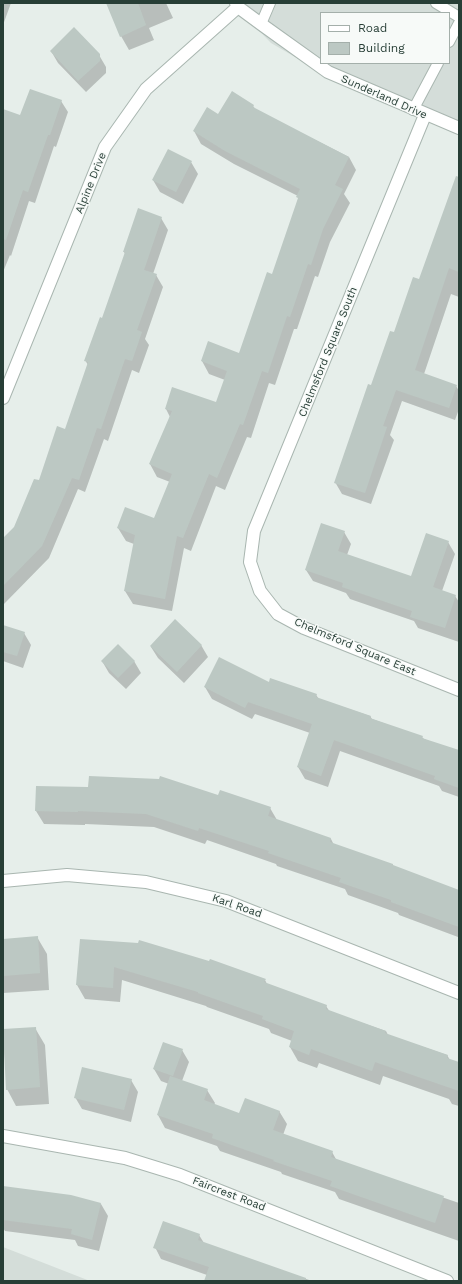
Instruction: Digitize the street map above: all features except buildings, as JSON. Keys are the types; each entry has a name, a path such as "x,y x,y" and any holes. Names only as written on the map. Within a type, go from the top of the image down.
{"street":[{"name":"Sunderland Drive","path":"237,5 328,72 413,110 459,128"},
{"name":"Alpine Drive","path":"3,398 105,147 146,88 237,5"},
{"name":"Chelmsford Square South","path":"260,592 250,562 254,531 425,114"},
{"name":"Chelmsford Square East","path":"260,592 278,614 304,628 459,690"},
{"name":"Karl Road","path":"3,881 75,875 146,882 226,901 459,993"},
{"name":"Faircrest Road","path":"3,1136 125,1158 180,1175 447,1281"}],"lane":[{"path":"261,24 270,3"},
{"path":"436,3 459,17"},
{"path":"450,40 459,23"},
{"path":"413,110 437,64"}],"shaded area":[{"path":"232,3 459,3 459,131 329,77 271,43"},
{"path":"3,1247 90,1281 3,1281"}]}
